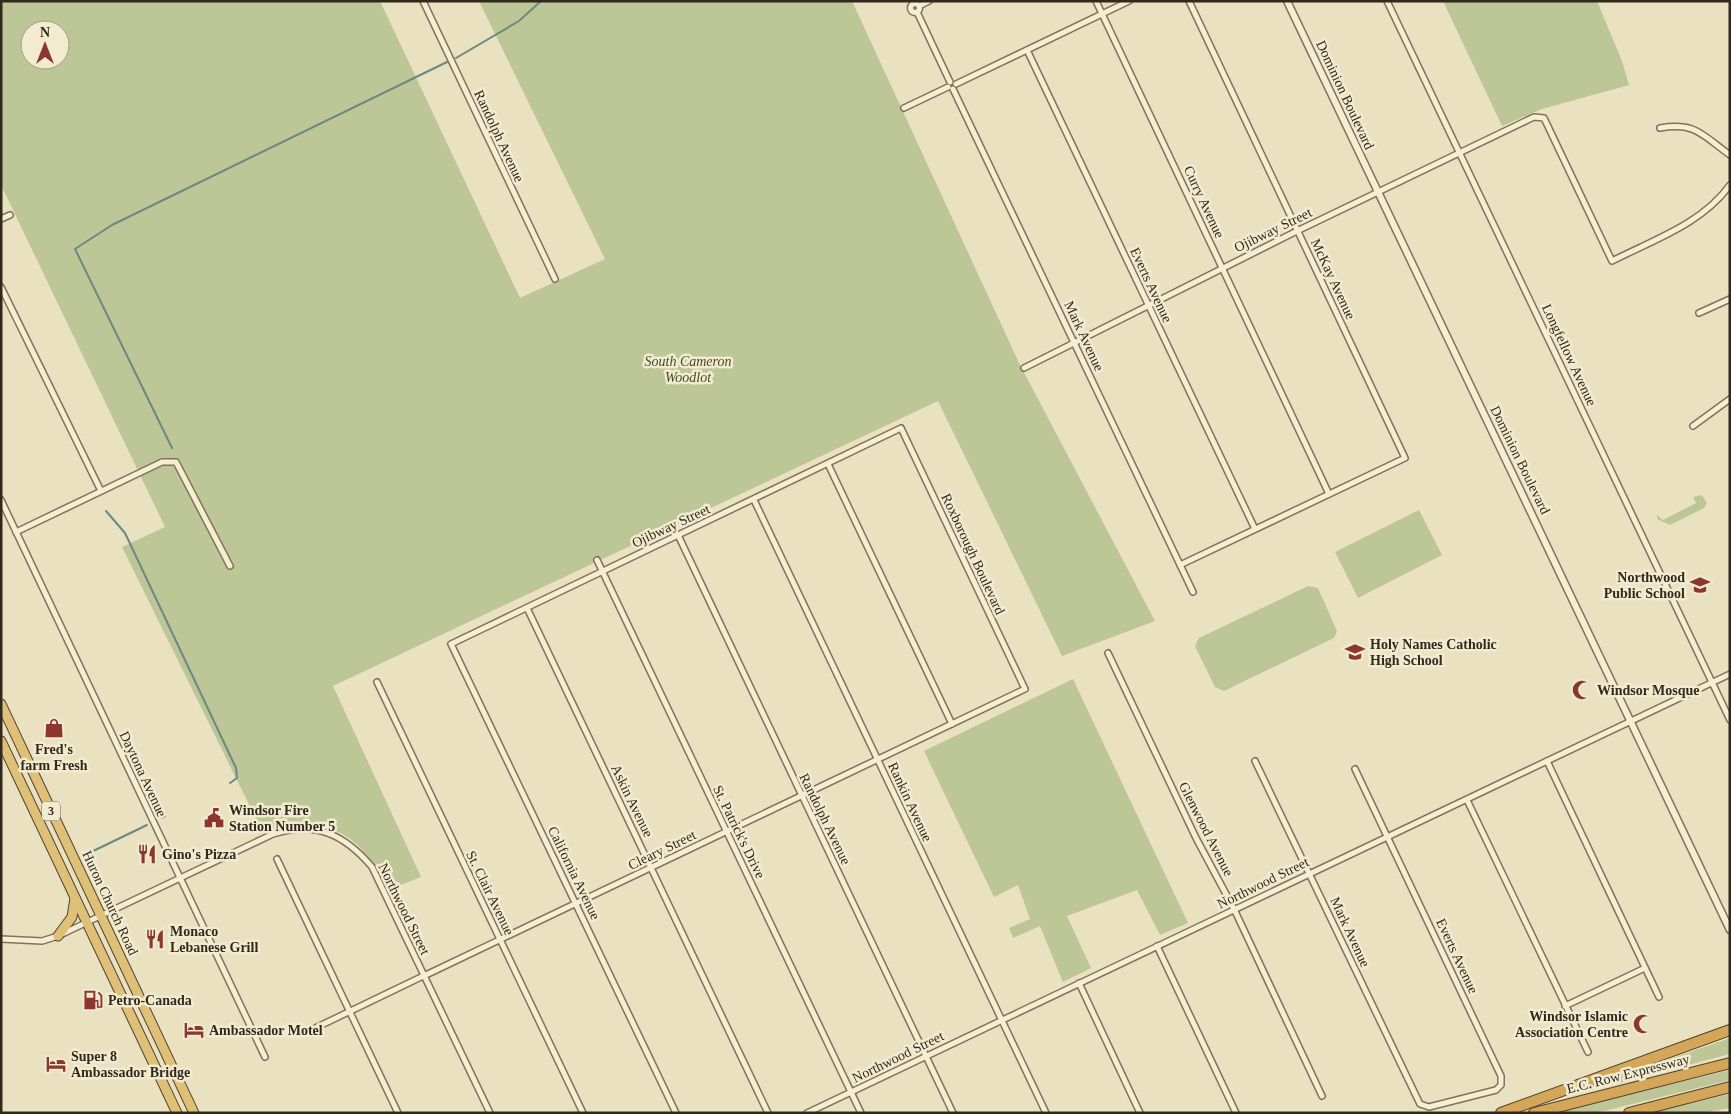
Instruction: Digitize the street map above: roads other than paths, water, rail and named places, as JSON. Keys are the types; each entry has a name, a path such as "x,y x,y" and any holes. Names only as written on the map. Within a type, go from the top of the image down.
{"highway":[{"name":"Huron Church Road","path":"1,704 194,1113"},
{"name":"3","path":"1,741 176,1113"},
{"path":"58,936 72,917 75,898"},
{"path":"1501,1113 1730,1030"},
{"name":"E.C. Row Expressway","path":"1534,1113 1730,1063"},
{"path":"1629,1113 1730,1087"}],"street":[{"name":"Randolph Avenue","path":"423,1 555,279"},
{"path":"912,3 918,9 929,1"},
{"name":"Curry Avenue","path":"1096,1 1329,494"},
{"path":"904,108 1129,1"},
{"name":"McKay Avenue","path":"1189,1 1405,458 1329,494"},
{"name":"Dominion Boulevard","path":"1287,1 1730,930"},
{"name":"Longfellow Avenue","path":"1387,1 1730,720"},
{"name":"Mark Avenue","path":"918,9 952,86 1193,592"},
{"name":"Everts Avenue","path":"1027,50 1255,529"},
{"name":"Ojibway Street","path":"1024,368 1223,267 1534,116 1544,118 1612,261 1690,222 1720,200 1730,185"},
{"path":"1660,128 1675,126 1691,127 1730,155"},
{"path":"1,219 10,215"},
{"path":"1,287 101,491"},
{"path":"1700,313 1730,299"},
{"path":"1693,426 1730,399"},
{"name":"Ojibway Street","path":"451,644 901,428"},
{"name":"Roxborough Boulevard","path":"901,428 1026,689"},
{"path":"16,532 162,462 176,462 183,471 230,566"},
{"path":"828,464 952,724"},
{"path":"1180,565 1329,494"},
{"name":"Daytona Avenue","path":"1,500 265,1057"},
{"name":"Rankin Avenue","path":"754,500 1046,1113"},
{"name":"Randolph Avenue","path":"678,535 953,1113"},
{"name":"St. Patrick's Drive","path":"597,560 860,1113"},
{"name":"Askin Avenue","path":"527,608 768,1113"},
{"name":"California Avenue","path":"451,644 676,1113"},
{"name":"Glenwood Avenue","path":"1108,653 1196,838 1234,909 1322,1096"},
{"name":"Northwood Street","path":"807,1113 1308,873 1467,800 1730,674"},
{"name":"St. Clair Avenue","path":"377,682 582,1113"},
{"name":"Cleary Street","path":"309,1031 1026,689"},
{"name":"Mark Avenue","path":"1255,761 1420,1104 1429,1107"},
{"path":"1547,761 1659,997"},
{"name":"Everts Avenue","path":"1355,769 1501,1076 1501,1085 1496,1090 1429,1107"},
{"path":"1467,800 1588,1052"},
{"name":"Northwood Street","path":"1,939 42,941 58,936 102,917 273,834 288,830 314,830 336,836 350,844 372,867 490,1113"},
{"path":"277,859 398,1113"},
{"path":"1157,946 1236,1113"},
{"path":"1565,1006 1645,968"},
{"path":"1079,983 1140,1113"}],"waterway":[{"path":"456,58 519,21 541,1"},
{"path":"172,448 75,249 112,225 447,62"},
{"path":"106,511 125,533 236,768 237,778 230,783"},
{"path":"161,818 165,816"},
{"path":"87,854 147,825"}],"place":[{"name":"Northwood Public School","path":"1700,585"},
{"name":"Holy Names Catholic High School","path":"1355,652"},
{"name":"Windsor Mosque","path":"1582,690"},
{"name":"Fred's farm Fresh","path":"54,728"},
{"name":"Windsor Fire Station Number 5","path":"214,818"},
{"name":"Gino's Pizza","path":"147,854"},
{"name":"Monaco Lebanese Grill","path":"155,939"},
{"name":"Petro-Canada","path":"93,1000"},
{"name":"Windsor Islamic Association Centre","path":"1643,1024"},
{"name":"Ambassador Motel","path":"194,1030"},
{"name":"Super 8 Ambassador Bridge","path":"56,1064"}],"park label":[{"name":"South Cameron Woodlot","path":"688,370"}]}
